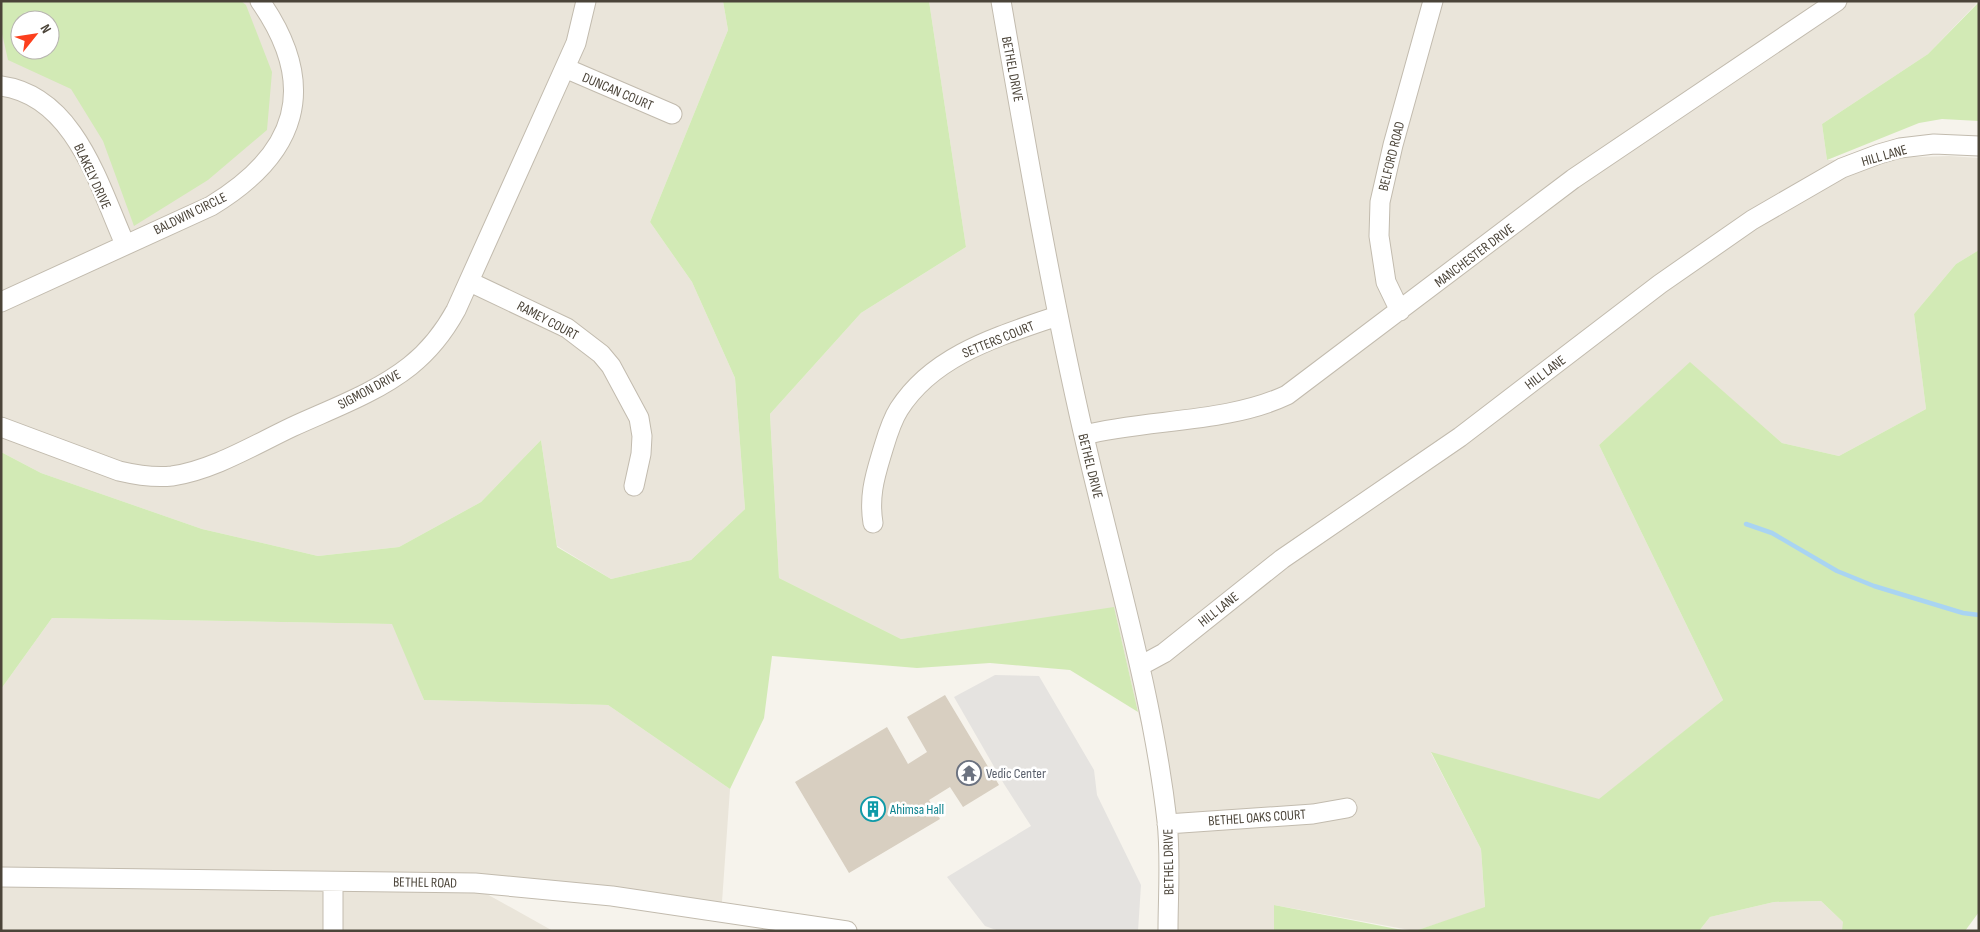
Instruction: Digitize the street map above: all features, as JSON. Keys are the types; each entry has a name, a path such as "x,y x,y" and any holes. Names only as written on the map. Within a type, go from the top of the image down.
{"street":[{"name":"BALDWIN CIRCLE","path":"1,302 211,206 238,190 256,174 276,149 286,131 292,111 293,83 282,40 260,1"},
{"name":"SIGMON DRIVE","path":"1,427 95,464 128,473 157,477 195,470 352,399 397,375 423,354 440,336 470,282 576,43 586,1"},
{"name":"BETHEL DRIVE","path":"1001,1 1057,316 1140,666 1157,750 1167,824 1168,931"},
{"name":"BELFORD ROAD","path":"1400,312 1386,282 1379,236 1380,202 1393,145 1433,1"},
{"name":"MANCHESTER DRIVE","path":"1084,435 1114,427 1244,410 1270,403 1300,387 1574,179 1836,1"},
{"name":"DUNCAN COURT","path":"565,68 672,114"},
{"name":"BLAKELY DRIVE","path":"1,86 20,91 41,101 58,115 71,131 82,149 125,244"},
{"name":"HILL LANE","path":"1140,666 1164,653 1282,559 1460,437 1660,284 1759,216 1842,168 1879,154 1900,148 1934,144 1979,146"},
{"name":"RAMEY COURT","path":"470,282 567,328 601,354 611,366 639,418 642,436 641,454 634,486"},
{"name":"SETTERS COURT","path":"873,523 870,505 872,487 888,431 899,410 910,395 937,369 964,352 1057,316"},
{"name":"BETHEL OAKS COURT","path":"1167,824 1313,814 1347,808"},
{"name":"BETHEL ROAD","path":"1,877 475,883 612,896 814,928 847,931"},
{"path":"332,882 333,931"}],"shaded area":[{"path":"1,1 723,1 728,30 650,222 692,282 735,378 745,509 691,560 611,579 557,546 541,440 481,502 399,547 318,556 202,529 41,473 1,452"},
{"path":"929,1 1979,1 1928,54 1822,124 1827,160 1949,156 1979,158 1979,250 1956,264 1914,314 1926,409 1839,456 1782,443 1690,363 1599,445 1723,700 1599,800 1431,753 1481,849 1485,908 1415,931 1274,905 1274,931 1173,931 1180,871 1138,712 1114,608 901,639 779,578 770,414 861,313 966,247"},
{"path":"52,618 393,624 424,700 608,705 730,789 721,916 485,893 553,931 1,931 1,689"},
{"path":"995,675 1039,676 1094,770 1097,795 1141,885 1138,931 999,931 985,926 947,877 1031,826 1004,784 954,697"},
{"path":"1821,901 1843,922 1858,931 1699,931 1710,917 1774,902"}],"green space":[{"path":"1,1 241,1 246,5 272,72 267,130 208,180 134,226 103,141 71,89 8,60 1,29"},
{"path":"723,1 929,1 966,247 861,313 770,414 779,578 901,639 1114,607 1138,712 1070,670 990,663 917,668 772,656 764,718 730,789 608,705 424,700 392,624 52,618 1,689 1,452 41,473 202,529 318,556 399,547 481,502 541,440 557,547 611,579 691,560 745,509 735,378 692,282 650,222 728,30"},
{"path":"1979,2 1979,121 1942,119 1919,123 1827,160 1822,124 1928,54"},
{"path":"1979,250 1979,912 1965,931 1842,931 1843,922 1821,901 1774,902 1710,917 1699,931 1415,931 1485,907 1481,849 1431,752 1599,799 1723,700 1599,445 1690,362 1782,443 1839,456 1926,409 1914,314 1956,264"},
{"path":"1274,905 1407,931 1274,931"}],"building":[{"name":"Ahimsa Hall","path":"945,695 999,785 963,807 950,787 929,800 940,819 849,873 795,782 887,727 908,764 927,752 907,717"}],"waterway":[{"path":"1746,524 1772,533 1837,571 1874,586 1963,613 1979,615"}],"place":[{"name":"Vedic Center","path":"969,773"},
{"name":"Ahimsa Hall","path":"873,809"}]}
